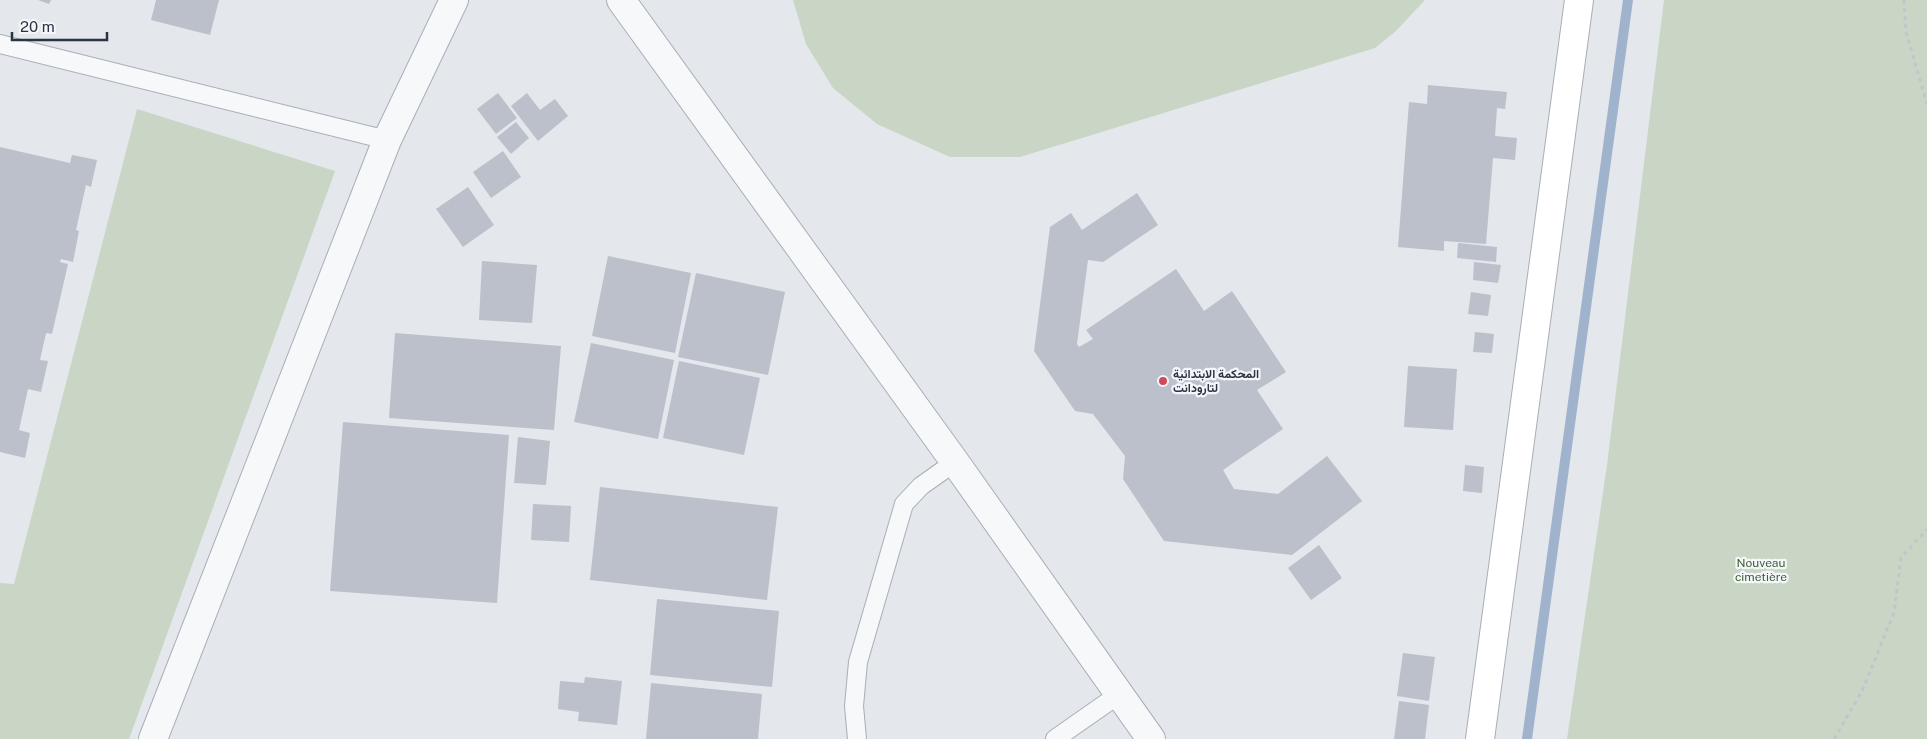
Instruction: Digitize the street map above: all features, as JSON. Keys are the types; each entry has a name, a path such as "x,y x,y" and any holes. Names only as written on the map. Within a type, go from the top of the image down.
{"street":[{"path":"153,739 387,140 454,0"},
{"path":"621,0 955,462 1118,695 1151,739"},
{"path":"1480,739 1579,0"}],"lane":[{"path":"0,44 387,140"},
{"path":"857,739 854,706 858,662 904,504 921,486 955,462"},
{"path":"1055,739 1118,695"}],"path":[{"path":"1904,0 1906,32 1927,104"},
{"path":"1834,739 1862,691 1894,614 1901,558 1927,529"}],"green space":[{"path":"793,0 1425,0 1396,31 1375,48 1020,157 950,157 877,124 833,88 806,44"},
{"name":"Nouveau cimetière","path":"1664,0 1927,0 1927,739 1567,739 1607,465"},
{"path":"137,109 335,171 129,739 0,739 0,583 14,584"}],"building":[{"path":"38,0 51,0 49,4"},
{"path":"156,0 219,0 210,35 151,20"},
{"path":"1428,85 1507,92 1505,109 1497,108 1495,136 1517,138 1515,160 1493,158 1486,244 1444,241 1444,251 1398,247 1409,102 1427,104"},
{"path":"498,93 517,118 496,134 477,109"},
{"path":"527,93 540,110 555,99 568,116 538,141 511,106"},
{"path":"516,122 529,138 511,154 497,137"},
{"path":"0,147 70,163 72,155 97,160 91,187 86,185 76,230 79,231 73,262 61,259 60,262 68,264 52,334 46,333 40,360 48,361 41,392 28,389 19,430 30,433 25,458 0,452"},
{"path":"503,151 521,177 491,198 473,172"},
{"path":"468,187 494,225 463,247 436,209"},
{"name":"المحكمة الابتدائية لتارودانت","path":"1137,193 1158,225 1103,262 1088,260 1077,344 1079,347 1093,339 1086,330 1176,269 1204,311 1232,291 1286,372 1257,390 1283,429 1223,470 1234,489 1278,494 1327,456 1362,501 1292,555 1164,541 1123,479 1125,456 1093,414 1075,411 1034,351 1050,227 1071,213 1082,230"},
{"path":"1458,243 1497,247 1496,262 1457,258"},
{"path":"608,256 691,273 675,353 592,336"},
{"path":"482,261 537,265 532,323 479,320"},
{"path":"1474,262 1501,265 1498,283 1473,280"},
{"path":"696,273 785,292 768,375 678,357"},
{"path":"1471,292 1491,295 1488,316 1468,314"},
{"path":"1475,332 1494,334 1492,353 1473,352"},
{"path":"395,333 561,346 554,430 389,418"},
{"path":"591,343 674,360 658,439 574,422"},
{"path":"679,361 760,378 744,455 663,438"},
{"path":"1408,366 1457,369 1453,430 1404,427"},
{"path":"343,422 509,435 497,603 330,591"},
{"path":"518,437 550,441 546,485 514,483"},
{"path":"1465,465 1484,467 1482,493 1463,491"},
{"path":"600,487 778,507 767,600 590,580"},
{"path":"533,504 571,506 569,542 531,540"},
{"path":"1319,545 1342,578 1311,600 1288,568"},
{"path":"657,599 779,611 772,687 650,675"},
{"path":"1403,653 1435,657 1429,701 1397,696"},
{"path":"585,677 622,681 617,725 578,721 579,712 558,709 560,681 584,683"},
{"path":"651,683 762,694 758,739 646,739"},
{"path":"1399,701 1429,705 1425,739 1394,739"}],"waterway":[{"path":"1527,739 1628,0"}],"place":[{"name":"المحكمة الابتدائية لتارودانت","path":"1163,381"}]}
